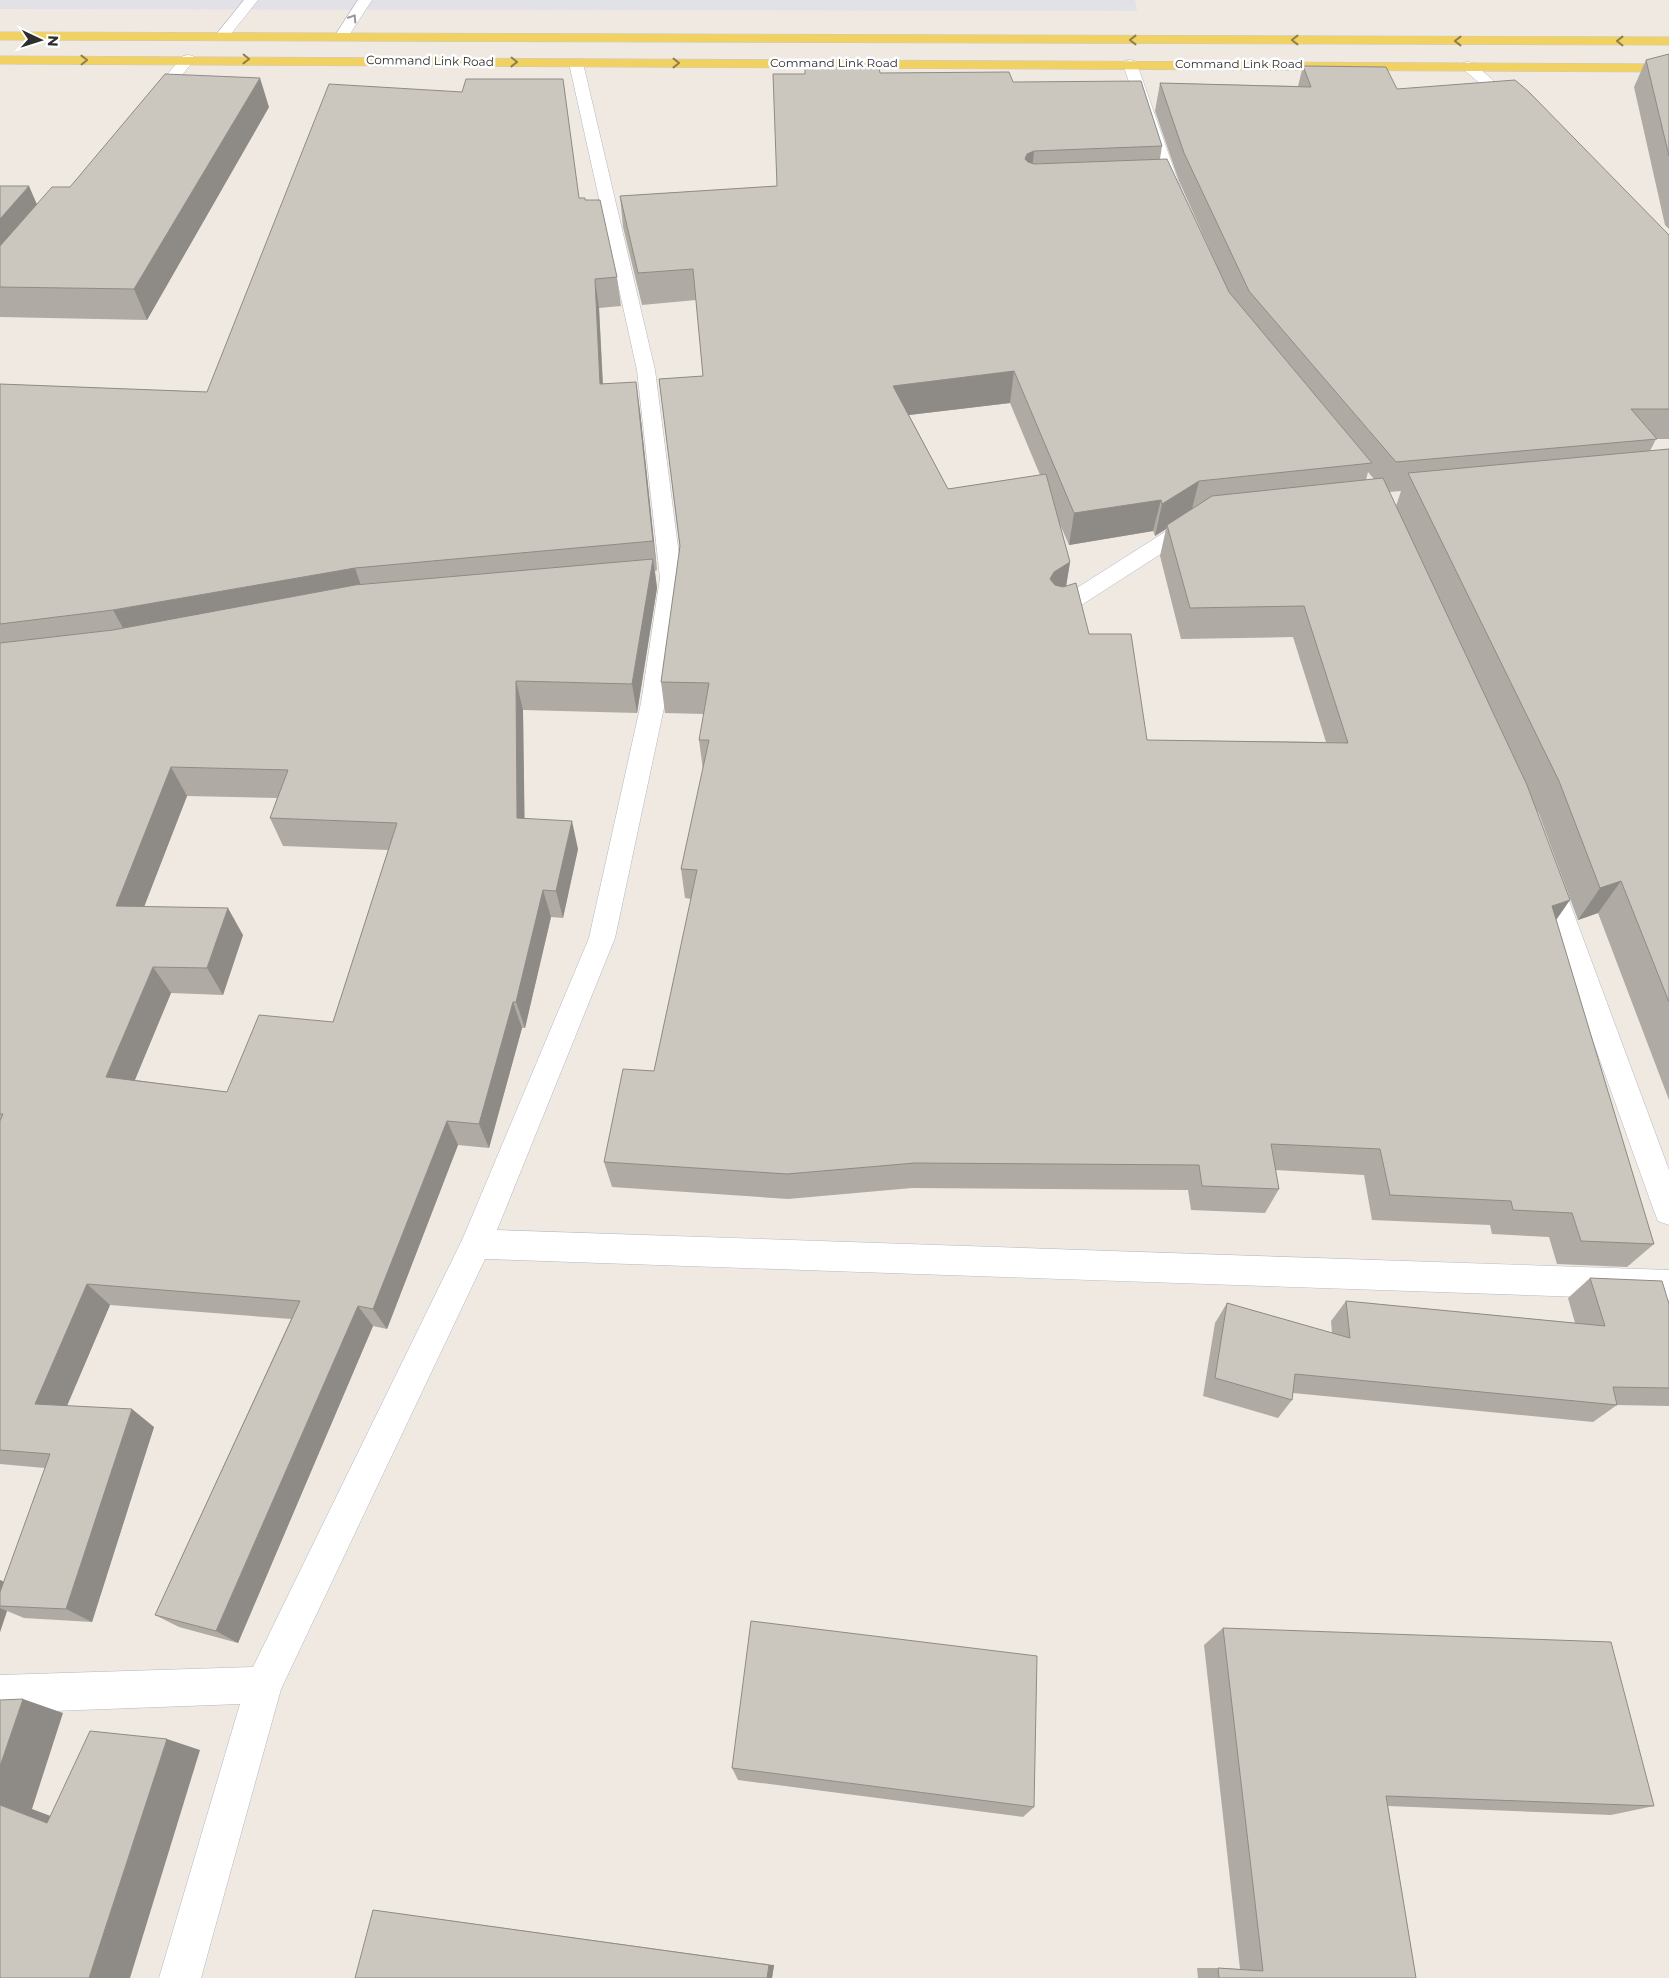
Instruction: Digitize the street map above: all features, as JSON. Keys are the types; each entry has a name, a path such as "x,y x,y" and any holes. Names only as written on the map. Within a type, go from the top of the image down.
{"main road":[{"name":"Command Link Road","path":"0,36 1669,41"},
{"name":"Command Link Road","path":"0,60 188,59 576,63 1130,64 1669,68"}],"street":[{"path":"222,36 251,0"},
{"path":"341,37 365,0"},
{"path":"143,112 188,59"},
{"path":"180,1978 264,1685 476,1244 602,938 654,703 662,579 646,370 576,63"},
{"path":"1130,64 1160,183 1185,217"},
{"path":"1468,66 1528,117"},
{"path":"1058,610 1198,520 1217,518"},
{"path":"1541,862 1669,1211"},
{"path":"476,1244 1669,1285"},
{"path":"0,1694 264,1685"}],"shaded area":[{"path":"0,0 1135,0 1137,11 0,9"}],"building":[{"path":"1669,54 1669,156 1646,60"},
{"path":"1303,66 1386,67 1397,89 1515,80 1669,235 1669,409 1631,409 1657,439 1396,462 1249,291 1184,153 1160,83 1311,87"},
{"path":"879,67 880,73 1009,72 1013,82 1141,81 1162,146 1034,151 1027,154 1025,159 1034,164 1167,159 1229,292 1372,463 1199,481 1162,504 1161,500 1074,513 1014,371 893,386 948,489 1046,474 1070,562 1054,572 1050,579 1055,585 1063,587 1076,583 1089,634 1131,634 1147,740 1348,743 1304,606 1190,608 1167,525 1212,496 1383,478 1527,785 1570,900 1552,906 1654,1244 1581,1241 1572,1213 1513,1210 1511,1201 1390,1195 1380,1149 1271,1144 1279,1189 1202,1186 1199,1165 915,1163 787,1174 604,1162 623,1069 654,1071 697,870 681,869 709,740 699,740 709,683 661,682 680,546 659,379 703,376 693,269 638,273 620,196 777,186 773,74 805,74 805,68"},
{"path":"165,74 260,78 134,289 0,287 0,246 52,187 70,187"},
{"path":"466,79 563,79 579,198 600,200 617,277 595,279 600,384 636,382 653,541 355,568 113,610 0,624 0,384 207,392 329,84 462,92"},
{"path":"0,186 29,186 0,219"},
{"path":"1669,449 1669,1002 1621,881 1600,888 1559,781 1408,473"},
{"path":"653,559 632,684 516,681 517,818 572,821 556,891 543,890 516,1002 513,1002 479,1124 447,1121 373,1309 358,1306 216,1631 155,1615 300,1301 87,1284 35,1404 132,1409 66,1609 0,1606 0,1592 50,1454 0,1450 0,1121 3,1114 0,1114 0,643 113,630 355,585","holes":["171,767 288,770 270,818 397,823 333,1022 259,1015 227,1092 106,1077 153,967 207,968 228,908 116,906"]},
{"path":"1590,1278 1662,1281 1669,1304 1669,1388 1613,1387 1617,1405 1295,1374 1292,1400 1215,1378 1227,1303 1350,1338 1346,1301 1605,1326"},
{"path":"751,1621 1037,1656 1034,1807 732,1768"},
{"path":"1223,1628 1611,1642 1654,1806 1386,1796 1416,1978 1219,1978 1218,1968 1263,1971"},
{"path":"23,1699 0,1766 0,1700"},
{"path":"90,1731 167,1739 89,1978 0,1978 0,1805 47,1823"},
{"path":"373,1910 769,1965 767,1978 355,1978"}]}
